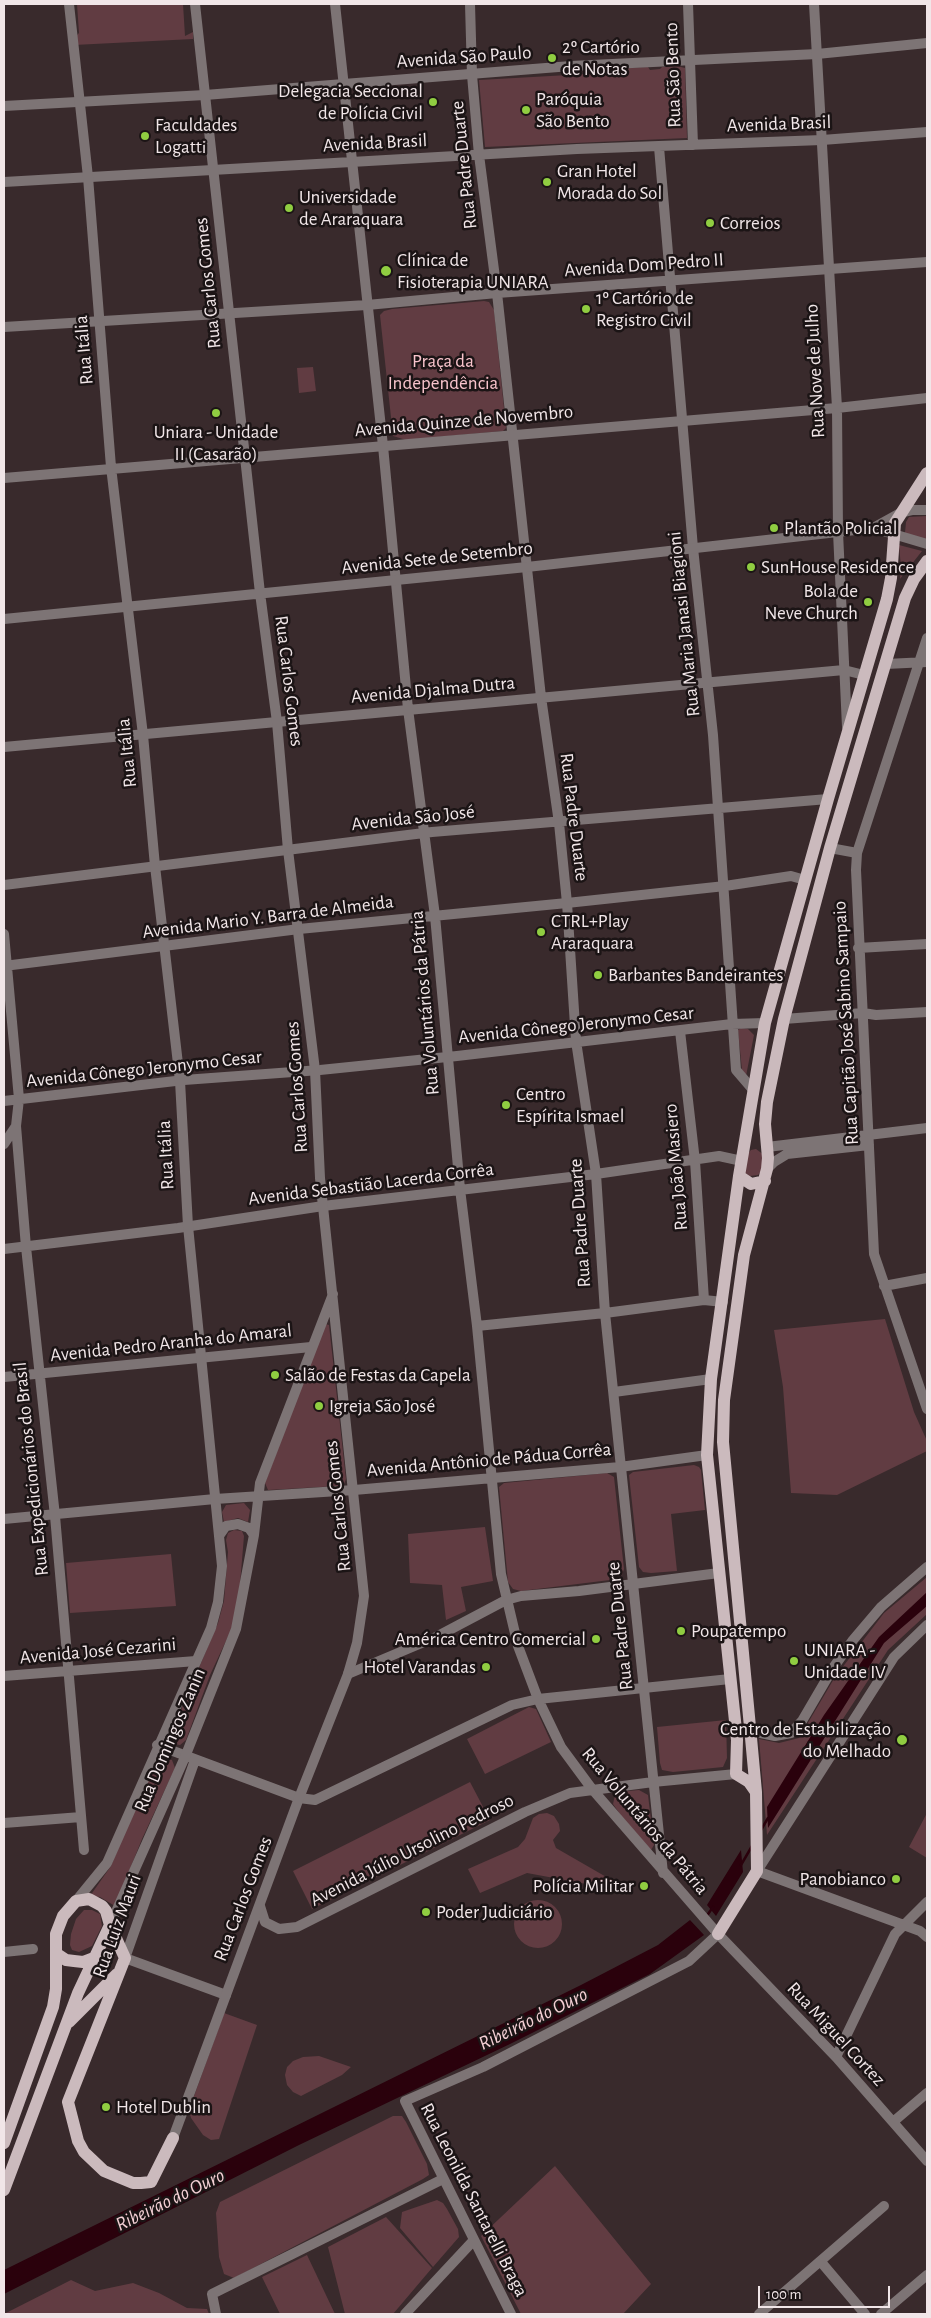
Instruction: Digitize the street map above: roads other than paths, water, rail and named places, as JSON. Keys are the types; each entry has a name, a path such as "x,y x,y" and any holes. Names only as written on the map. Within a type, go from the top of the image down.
{"main road":[{"path":"756,1792 749,1782 736,1774 737,1740 707,1455 711,1380 739,1176 765,1023 828,798 887,598 891,578 895,523 927,473"},
{"path":"715,1930 757,1871 756,1792 723,1442 724,1400 744,1256 766,1175 767,1146 765,1124 767,1102 784,1019 830,848 905,598 914,579 927,562"},
{"path":"864,675 874,683 877,693"},
{"path":"744,1148 759,1145 767,1146"},
{"path":"739,1176 751,1184 766,1175"},
{"path":"68,2023 123,1964 106,1911 102,1906 89,1900 76,1900"},
{"name":"Rua Domingos Zanin","path":"4,2143 6,2128 53,2007 56,1989 56,1934 63,1916 76,1900"},
{"name":"Rua Domingos Zanin","path":"4,2190 78,1993 110,1925"},
{"path":"57,1954 66,1960 74,1962 83,1962 96,1957"},
{"name":"Rua Luiz Mauri","path":"123,1964 68,2102 78,2141 94,2162 104,2171 134,2183 151,2182 173,2138"}],"street":[{"name":"Rua Itália","path":"69,4 88,177 111,468 143,735 155,866 180,1081 188,1226 215,1499"},
{"name":"Rua Carlos Gomes","path":"173,2138 299,1798 348,1674 357,1643 364,1596 323,1206 315,1070 288,850 277,722 260,593 228,313 195,4"},
{"name":"Rua Voluntários da Pátria","path":"335,4 383,446 408,709 426,833 460,1189 477,1326 501,1574 506,1600 518,1646 538,1699 562,1747 592,1789 663,1873 715,1930"},
{"name":"Rua Padre Duarte","path":"470,4 472,75 479,155 497,293 541,697 559,822 568,903 576,1041 596,1174 605,1313 663,1873"},
{"name":"Rua São Bento","path":"688,4 693,145"},
{"name":"Rua Nove de Julho","path":"814,4 836,408 838,532 847,736"},
{"name":"Avenida São Paulo","path":"4,106 205,95 690,60 817,54 927,44"},
{"name":"Avenida Brasil","path":"4,182 352,161 822,140 927,132"},
{"name":"Rua Maria Janasi Biagioni","path":"659,147 684,419 693,548 719,808 736,1070 754,1091"},
{"name":"Avenida Dom Pedro II","path":"4,327 367,305 497,293 927,262"},
{"name":"Avenida Quinze de Novembro","path":"4,478 684,419 836,408 927,398"},
{"path":"900,513 913,510 927,510"},
{"name":"Avenida Sete de Setembro","path":"4,619 527,567 873,528 900,513"},
{"name":"Avenida Sete de Setembro","path":"873,528 894,536 927,544"},
{"name":"Rua Capitão José Sabino Sampaio","path":"927,638 923,662 857,853 858,948 864,1013 874,1254 927,1409"},
{"path":"886,664 923,662"},
{"name":"Avenida Djalma Dutra","path":"4,747 844,670 864,675"},
{"name":"Avenida São José","path":"4,885 426,833 828,798"},
{"path":"830,848 857,853"},
{"name":"Avenida Mario Y. Barra de Almeida","path":"5,966 299,929 568,903 725,886 791,876 806,880"},
{"name":"Rua Expedicionários do Brasil","path":"4,934 5,966 18,1099 16,1126 26,1247 55,1516 84,1850"},
{"path":"858,948 927,944"},
{"path":"784,1019 864,1013 876,1015 927,1012"},
{"name":"Avenida Cônego Jeronymo Cesar","path":"4,1101 180,1081 447,1057 576,1041 589,1042 732,1024 765,1023"},
{"name":"Rua João Masiero","path":"680,1032 695,1161 704,1300"},
{"path":"4,1144 16,1126"},
{"path":"766,1175 774,1162 787,1154 927,1128"},
{"path":"767,1146 869,1140"},
{"name":"Avenida Sebastião Lacerda Corrêa","path":"4,1249 188,1226 323,1206 596,1174 719,1156 742,1161"},
{"path":"884,1286 927,1278"},
{"name":"Rua Domingos Zanin","path":"110,1925 190,1759 236,1629 254,1536 260,1483 333,1293"},
{"path":"477,1326 605,1313 704,1300 723,1302"},
{"name":"Avenida Pedro Aranha do Amaral","path":"4,1377 311,1347"},
{"path":"614,1392 711,1380"},
{"name":"Avenida Antônio de Pádua Corrêa","path":"4,1519 55,1516 215,1499 354,1490 620,1467 707,1455"},
{"name":"Rua Domingos Zanin","path":"76,1900 106,1863 157,1745 211,1628 218,1602 222,1566 215,1499"},
{"path":"219,1536 226,1526 238,1524 249,1528 254,1536"},
{"path":"750,1726 775,1736 791,1733 802,1721 833,1668 853,1640 881,1607 927,1567"},
{"path":"348,1674 436,1637 506,1600 521,1596 579,1591 719,1573"},
{"path":"927,1626 894,1657 757,1871 902,1926 920,1931 927,1937"},
{"name":"Avenida José Cezarini","path":"4,1676 196,1661"},
{"path":"157,1745 190,1759 299,1798 315,1800 512,1705 538,1699 644,1689 730,1678"},
{"name":"Rua Luiz Mauri","path":"123,1964 190,1759"},
{"name":"Avenida Júlio Ursolino Pedroso","path":"260,1906 265,1922 279,1929 297,1927 538,1806 570,1793 736,1774"},
{"path":"4,1822 81,1817"},
{"path":"836,2057 895,1934 927,1902"},
{"name":"Rua Miguel Cortez","path":"715,1930 836,2057 927,2161"},
{"name":"Rua Leonilda Santarelli Braga","path":"511,2314 405,2102 483,2067 680,1966 688,1961 715,1930"},
{"path":"4,1952 33,1949"},
{"path":"123,1964 226,1995"},
{"path":"893,2122 927,2093"},
{"path":"216,2314 212,2294 443,2179"},
{"path":"759,2314 884,2206"},
{"path":"404,2314 474,2240"},
{"path":"821,2262 866,2314"},
{"path":"881,2314 927,2275"}],"water":[{"path":"927,1592 927,1606 884,1643 768,1828 767,1807 824,1715 879,1637"},
{"path":"741,1850 743,1872 716,1916 707,1905"},
{"path":"690,1920 704,1935 650,1974 510,2044 299,2145 4,2294 4,2270 581,1985 658,1945"}],"waterway":[{"name":"Ribeirão do Ouro","path":"761,1830 768,1818"},
{"name":"Ribeirão do Ouro","path":"741,1865 752,1846"},
{"name":"Ribeirão do Ouro","path":"706,1917 713,1907"}],"place":[{"name":"2º Cartório de Notas","path":"552,58"},
{"name":"Delegacia Seccional de Polícia Civil","path":"433,102"},
{"name":"Paróquia São Bento","path":"526,110"},
{"name":"Faculdades Logatti","path":"145,136"},
{"name":"Gran Hotel Morada do Sol","path":"547,182"},
{"name":"Universidade de Araraquara","path":"289,208"},
{"name":"Correios","path":"710,223"},
{"name":"Clínica de Fisioterapia UNIARA","path":"386,271"},
{"name":"1º Cartório de Registro Civil","path":"586,309"},
{"name":"Uniara - Unidade II (Casarão)","path":"216,413"},
{"name":"Plantão Policial","path":"774,528"},
{"name":"SunHouse Residence","path":"751,567"},
{"name":"Bola de Neve Church","path":"868,602"},
{"name":"CTRL+Play Araraquara","path":"541,932"},
{"name":"Barbantes Bandeirantes","path":"598,975"},
{"name":"Centro Espírita Ismael","path":"506,1105"},
{"name":"Salão de Festas da Capela","path":"275,1375"},
{"name":"Igreja São José","path":"319,1406"},
{"name":"Poupatempo","path":"681,1631"},
{"name":"América Centro Comercial","path":"596,1639"},
{"name":"UNIARA - Unidade IV","path":"794,1661"},
{"name":"Hotel Varandas","path":"486,1667"},
{"name":"Centro de Estabilização do Melhado","path":"902,1740"},
{"name":"Panobianco","path":"896,1879"},
{"name":"Polícia Militar","path":"644,1886"},
{"name":"Poder Judiciário","path":"426,1912"},
{"name":"Hotel Dublin","path":"106,2107"}],"park label":[{"name":"Praça da Independência","path":"443,372"}]}
